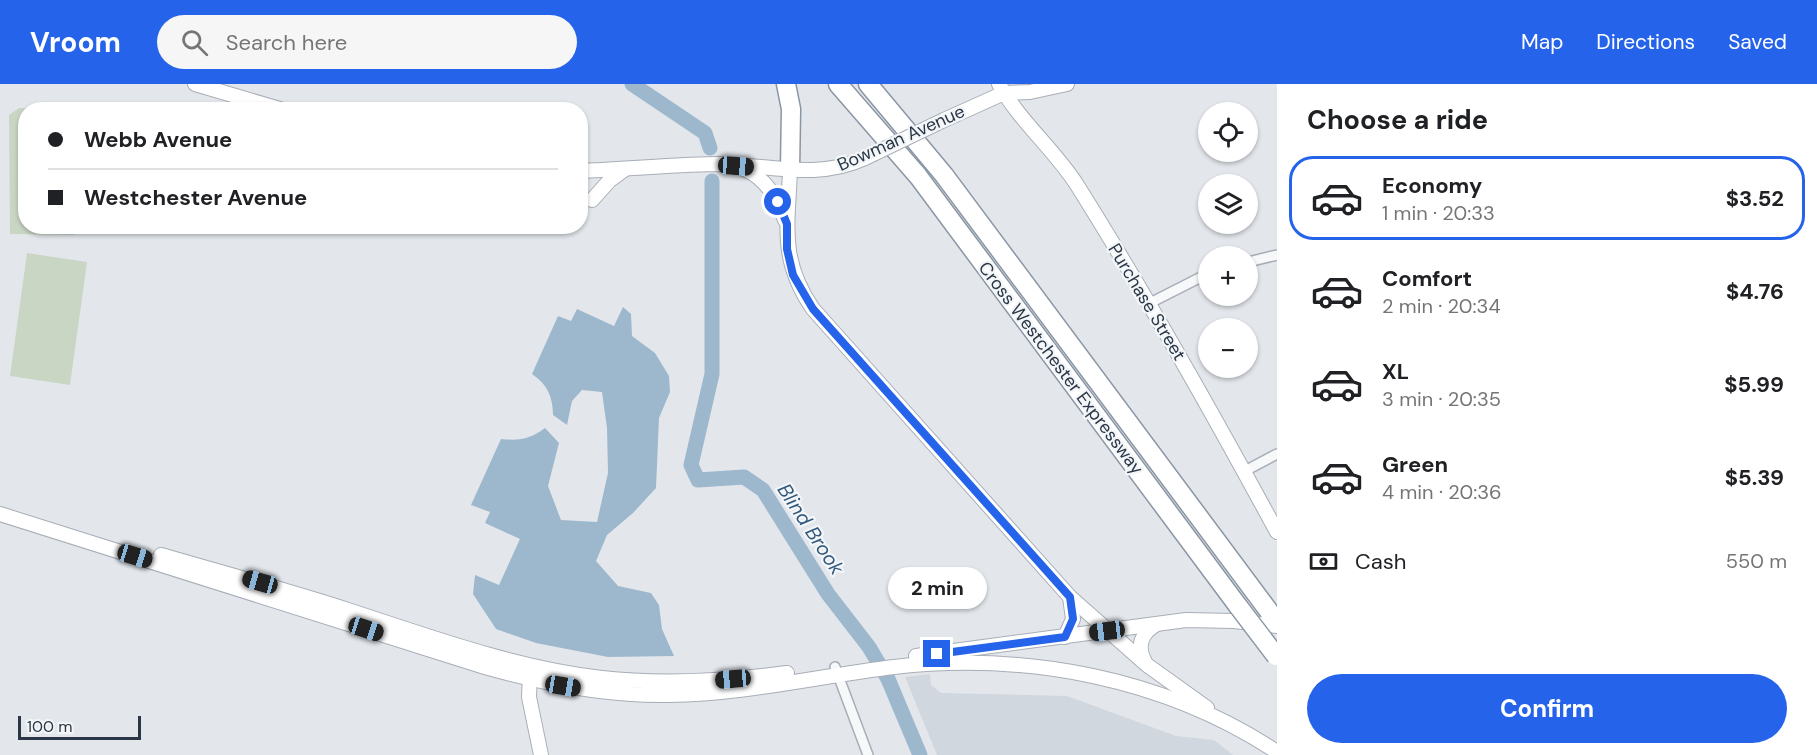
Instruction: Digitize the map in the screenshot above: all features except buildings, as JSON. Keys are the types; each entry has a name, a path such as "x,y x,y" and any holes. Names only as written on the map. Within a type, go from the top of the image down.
{"highway":[{"path":"786,84 791,109 790,170"},
{"name":"Cross Westchester Expressway","path":"838,84 918,176 1276,657"},
{"name":"Cross Westchester Expressway","path":"868,84 944,175 1274,620"}],"main road":[{"path":"195,84 256,102"},
{"path":"1002,88 1030,92 1067,84"},
{"name":"Bowman Avenue","path":"588,171 736,166 830,170 865,158 944,120 1002,88"},
{"name":"Purchase Street","path":"1002,88 1075,182 1150,303 1277,532"},
{"path":"736,166 751,172 772,191 787,224"},
{"path":"591,200 610,180 627,169"},
{"path":"790,170 787,249 793,275 813,309 1070,597 1147,665 1236,728 1277,752"},
{"path":"0,506 260,582 486,653 600,677 686,682 836,671 896,664 1159,623 1274,620"},
{"path":"0,514 529,679 608,692 668,695 720,692 836,671"},
{"path":"1065,637 1073,619 1070,597"},
{"path":"1147,665 1141,654 1142,638 1145,632 1159,623"},
{"path":"896,664 986,662 1073,672 1131,685 1167,697 1236,728"},
{"path":"530,664 529,697 542,755"}],"street":[{"path":"1258,260 1277,255"},
{"path":"1150,303 1198,279"},
{"path":"1243,472 1277,454"},
{"path":"836,671 868,755"}],"shaded area":[{"path":"930,674 931,685 941,693 1067,696 1176,736 1214,740 1233,755 937,755 905,677"}],"green space":[{"path":"18,109 18,234 75,234 73,235 10,234 9,115"},
{"path":"27,253 87,262 70,385 10,376"}],"water":[{"path":"623,307 631,314 632,336 655,353 669,376 670,392 659,418 656,488 633,513 607,535 596,561 618,586 651,593 659,605 662,629 674,656 608,657 536,643 496,629 473,594 475,575 499,585 520,539 485,523 490,512 471,505 501,439 524,438 545,428 559,443 548,486 561,520 597,522 608,473 607,428 602,392 582,390 572,401 567,425 553,415 548,391 532,374 558,316 571,321 577,309 614,326"}],"waterway":[{"name":"Blind Brook","path":"632,84 705,133 710,148"},
{"name":"Blind Brook","path":"712,181 712,374 691,465 698,480 744,477 763,490 828,594 869,647 888,679 920,755"}],"route":[{"path":"778,202 787,224 787,249 793,275 813,309 1070,597 1073,619 1065,637 937,654"}]}
